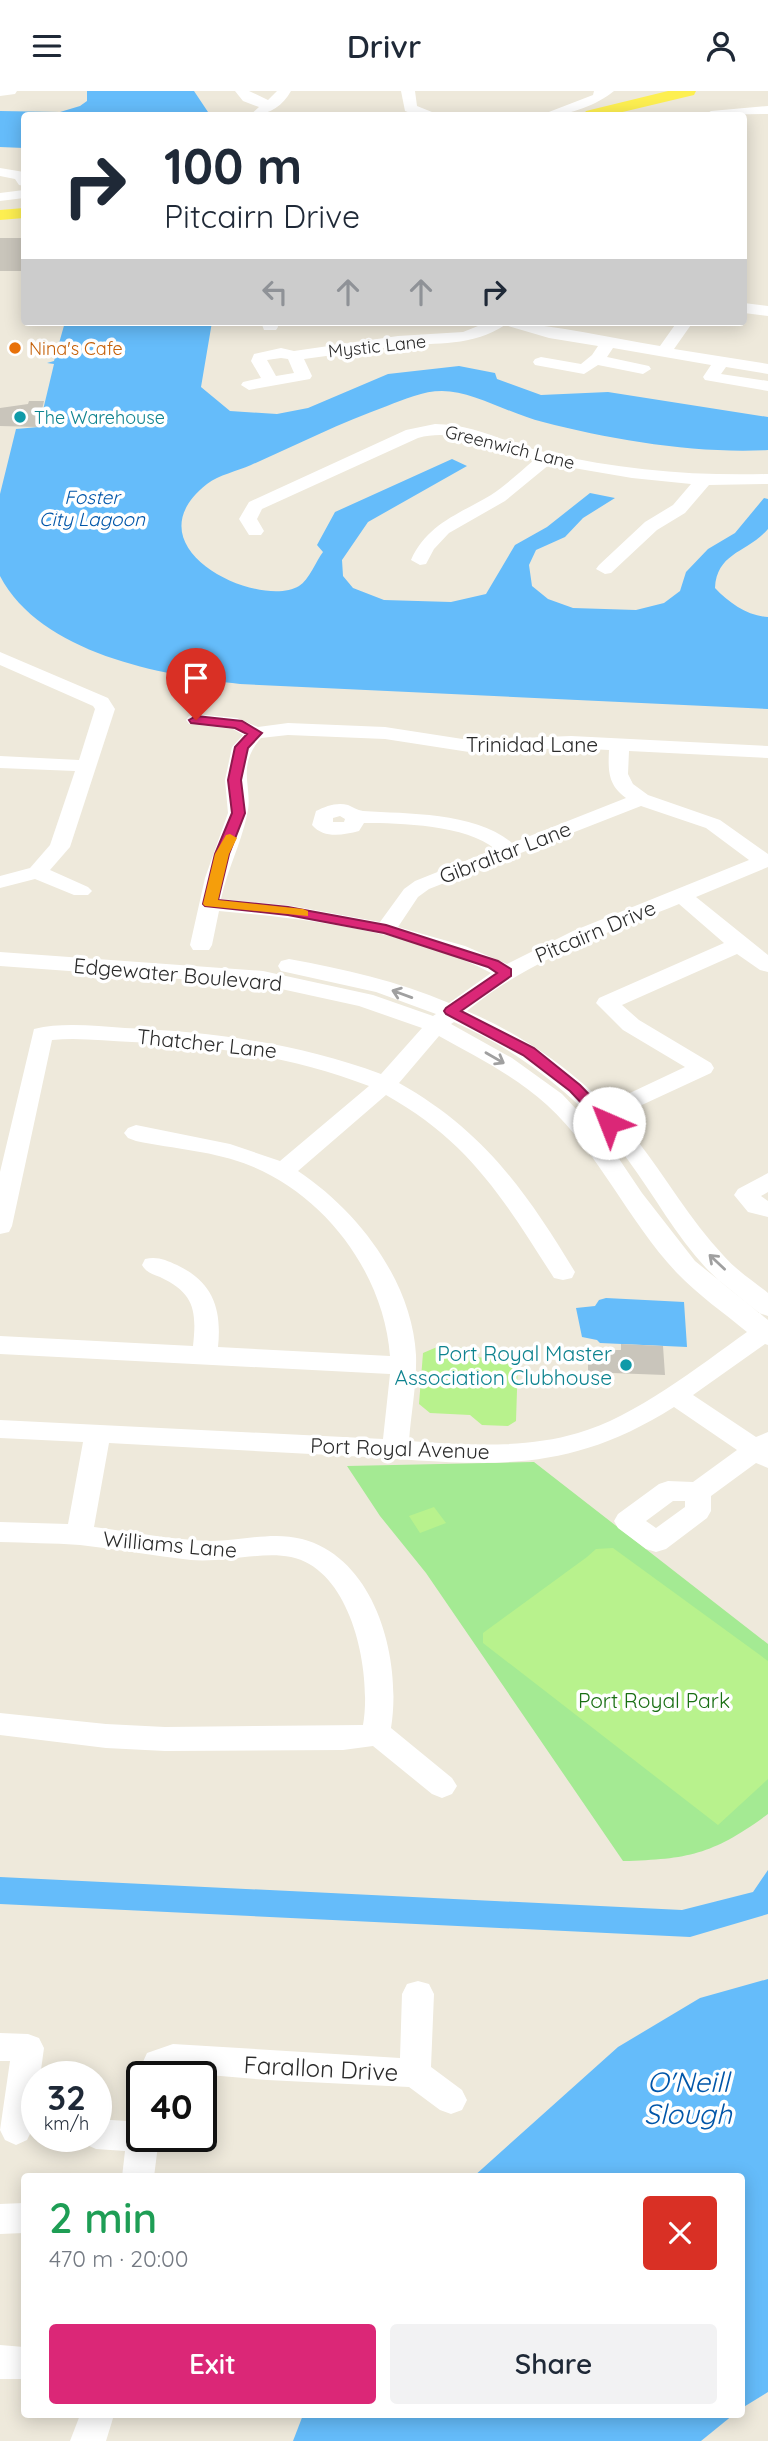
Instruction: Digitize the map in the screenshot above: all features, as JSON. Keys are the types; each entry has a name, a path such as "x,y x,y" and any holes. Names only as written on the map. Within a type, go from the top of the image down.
{"main road":[{"path":"581,112 655,91"},
{"path":"603,112 680,92"},
{"path":"0,208 21,206"},
{"path":"0,215 21,213"}],"street":[{"path":"0,92 10,91"},
{"path":"242,91 248,98 271,106"},
{"path":"262,112 284,91"},
{"path":"408,91 410,108 420,112"},
{"path":"557,112 600,97 600,93 607,91"},
{"path":"745,112 768,110"},
{"path":"0,172 21,178"},
{"path":"0,197 21,194"},
{"path":"747,308 768,311"},
{"name":"Mystic Lane","path":"283,351 400,340 431,340 480,333 492,326"},
{"path":"529,326 608,343 768,369"},
{"path":"664,352 682,326"},
{"path":"569,366 589,339"},
{"path":"541,362 589,367 608,343"},
{"path":"272,382 259,361 266,355 283,351"},
{"name":"Mystic Lane","path":"249,386 304,376 283,351"},
{"path":"596,359 643,369"},
{"path":"722,361 711,377 768,386"},
{"name":"Greenwich Lane","path":"255,531 248,519 255,506 412,434 436,429 457,431 546,459 624,473 704,481 768,479"},
{"path":"419,560 424,546 437,533 500,496 546,459"},
{"path":"606,569 651,526 678,509 704,481"},
{"path":"0,658 31,674 101,702 105,709 60,846 37,871 0,882"},
{"name":"Trinidad Lane","path":"196,720 237,724 255,733 288,729 385,733 484,746 570,742 768,752"},
{"path":"201,945 222,854 238,813 235,780 242,747 255,733"},
{"path":"619,744 620,782 641,799 713,824 766,861"},
{"path":"0,762 85,766"},
{"name":"Gibraltar Lane","path":"386,929 411,893 422,885 641,799"},
{"path":"355,817 380,815 473,829 495,839 509,851"},
{"name":"Pitcairn Drive","path":"283,1171 384,1085 443,1018 506,972 581,936 766,861"},
{"path":"37,871 81,891"},
{"path":"681,895 739,945 768,965"},
{"path":"210,904 288,911 386,929 472,955 506,972"},
{"name":"Edgewater Boulevard","path":"0,942 62,951 214,958 298,968 378,985 443,1018 554,1098 601,1149 634,1199 686,1267 767,1326"},
{"path":"623,1105 703,1068 631,1025 607,1003 739,945"},
{"name":"Edgewater Boulevard","path":"0,959 263,978 443,1018"},
{"name":"Thatcher Lane","path":"0,1226 42,1034 61,1032 220,1040 317,1060 384,1085 432,1113 466,1140 503,1181 563,1272"},
{"path":"136,1133 235,1152 283,1171 332,1208 348,1226 376,1271 400,1328 403,1366 395,1449"},
{"path":"768,1181 748,1191 746,1195 756,1206 768,1209"},
{"path":"154,1265 184,1277 206,1305 209,1323 205,1354"},
{"name":"Port Royal Avenue","path":"0,1429 492,1453 553,1447 588,1440 616,1427 673,1394 767,1326"},
{"path":"0,1345 403,1366"},
{"path":"673,1394 764,1449 698,1492"},
{"name":"Williams Lane","path":"79,1535 98,1434"},
{"name":"Williams Lane","path":"0,1532 79,1535 212,1551 290,1547 302,1550 317,1558 348,1589 364,1615 373,1637 380,1669 380,1717 376,1732"},
{"path":"0,1724 166,1739 343,1738 364,1737 376,1732 442,1786"},
{"path":"415,2073 418,1994"},
{"path":"0,2047 28,2048 18,2130"},
{"name":"Farallon Drive","path":"164,2061 173,2058 208,2061"},
{"name":"Farallon Drive","path":"217,2062 415,2073 451,2100"},
{"path":"138,2173 140,2152"},
{"path":"0,2219 21,2218"},
{"path":"0,2362 21,2363"},
{"path":"88,2441 96,2418"}],"green space":[{"path":"437,1347 467,1348 474,1357 518,1360 516,1421 508,1426 482,1425 470,1415 430,1413 419,1404 423,1353"},
{"name":"Port Royal Park","path":"534,1462 768,1644 768,1814 716,1846 684,1856 623,1861 426,1573 380,1516 347,1466"},
{"path":"434,1507 446,1523 420,1533 409,1516"},
{"path":"613,1548 768,1661 768,1779 718,1825 483,1643 483,1633 596,1549"}],"water":[{"path":"87,91 194,91 208,112 60,112 87,101"},
{"path":"0,111 60,112 21,112 21,148 0,147"},
{"name":"Foster City Lagoon","path":"64,326 211,326 201,387 230,411 277,414 308,408 388,374 459,366 495,373 497,379 541,395 608,392 768,417 768,450 684,448 597,435 531,419 466,395 428,392 352,420 212,481 186,508 182,530 190,551 208,568 231,581 257,589 281,591 299,586 309,575 323,552 317,545 335,512 452,459 467,466 368,522 342,560 343,576 353,588 384,600 451,602 486,594 515,545 547,527 590,493 615,498 583,518 565,537 536,550 529,565 532,586 548,599 573,608 636,610 664,603 680,591 686,572 708,549 735,533 764,498 768,499 768,529 727,560 717,576 715,588 739,608 768,617 768,709 240,684 140,666 73,642 44,625 19,603 0,576 0,494 16,429 39,427 54,364 47,363 54,361"},
{"path":"606,1298 684,1302 687,1347 600,1343 582,1337 576,1308 595,1306 599,1300"},
{"path":"768,1870 768,1914 690,1937 0,1904 0,1877 682,1910 753,1892"},
{"name":"O'Neill Slough","path":"768,1979 768,2392 745,2406 745,2173 477,2173 618,2047 700,1998"},
{"path":"302,2418 729,2418 701,2441 293,2441"}],"building":[{"path":"0,238 21,238 21,271 0,271"},
{"name":"The Warehouse","path":"29,401 44,401 38,427 0,426 0,408 28,404"},
{"name":"Port Royal Master Association Clubhouse","path":"621,1344 663,1346 665,1375 612,1373 612,1377 588,1376 588,1350 621,1350"}],"slow traffic":[{"path":"230,838 222,854 210,904 303,914"}],"place":[{"name":"Nina's Cafe","path":"15,348"},
{"name":"The Warehouse","path":"20,417"},
{"name":"Port Royal Master Association Clubhouse","path":"626,1365"}],"route":[{"path":"196,720 237,724 255,733 242,747 235,780 238,813 230,840 222,854 210,904 288,911 386,929 493,964 506,972 451,1011 528,1052 575,1088 609,1123"}]}
